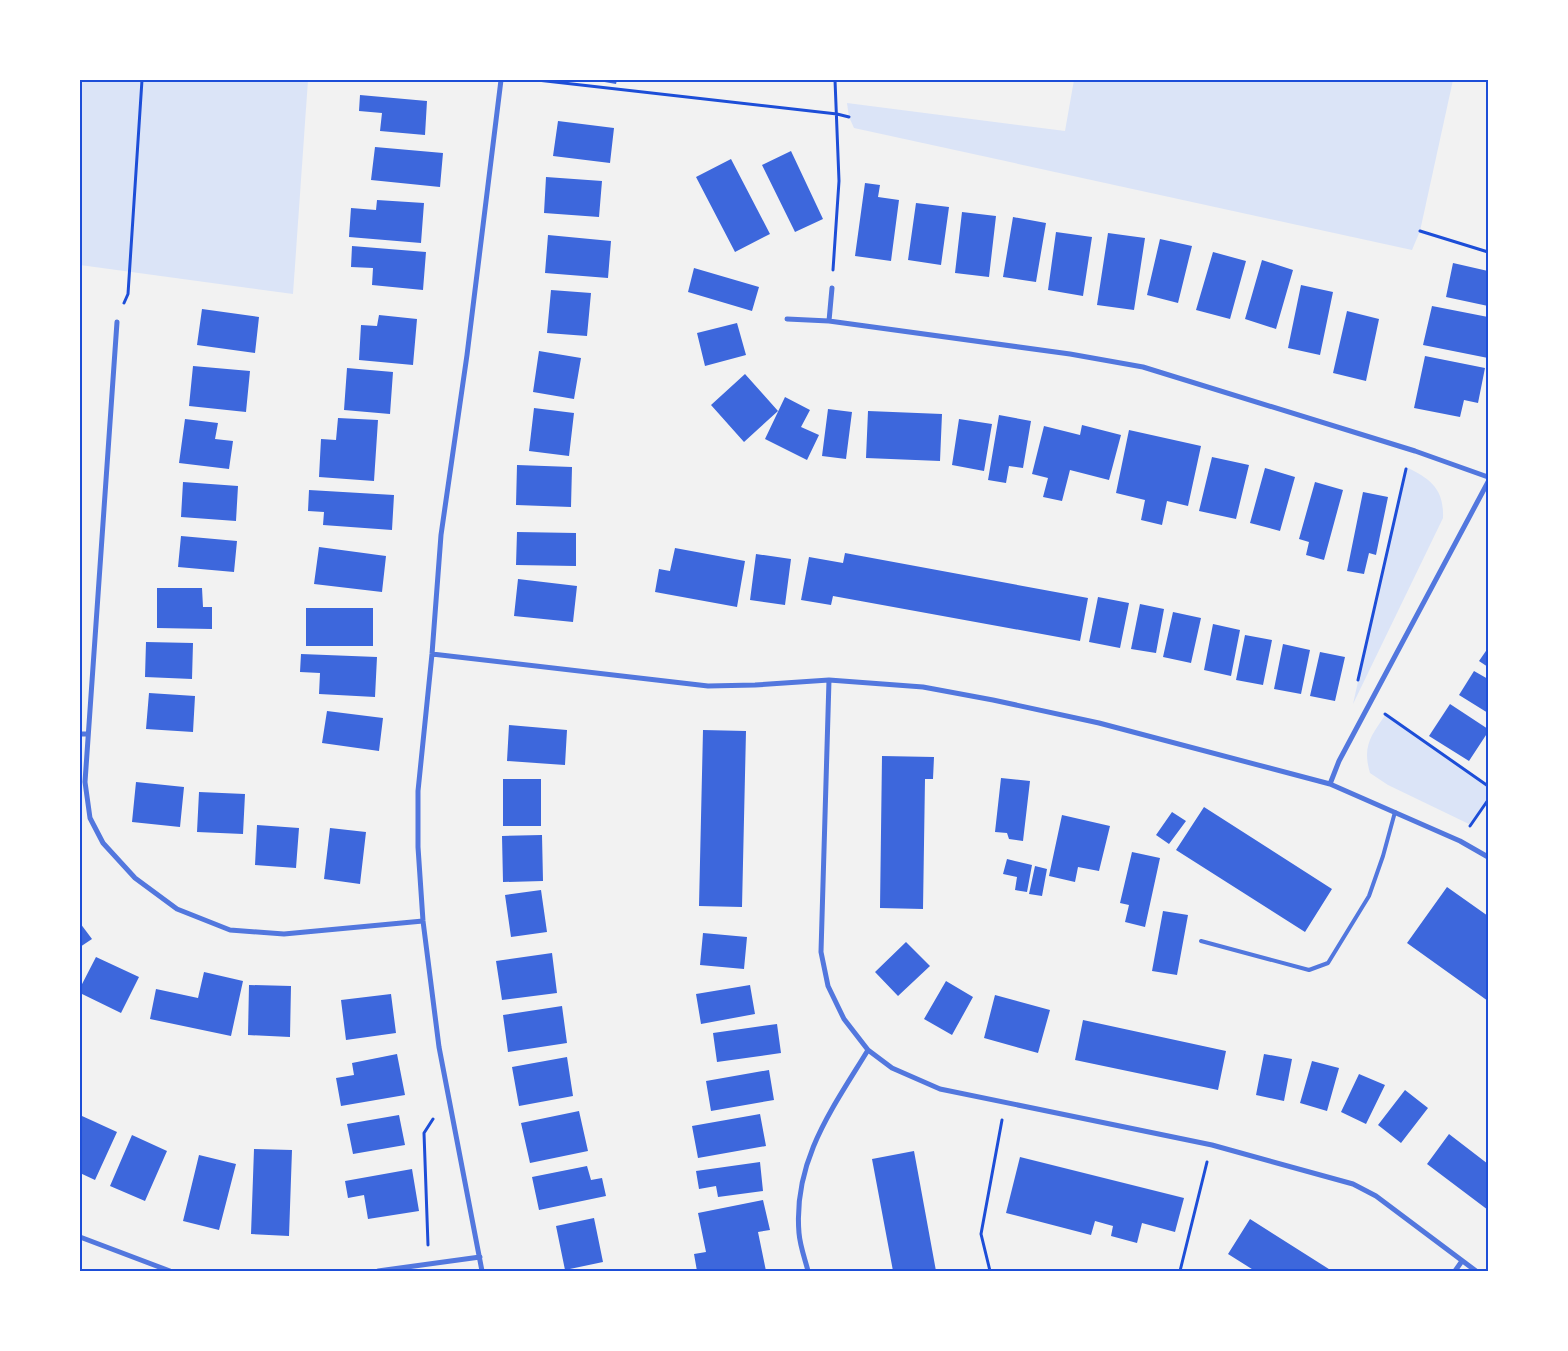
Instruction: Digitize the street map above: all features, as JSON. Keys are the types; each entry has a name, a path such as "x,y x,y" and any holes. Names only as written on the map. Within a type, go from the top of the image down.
{"street":[{"path":"482,1271 439,1047 423,921 418,847 418,792 432,654 441,535 467,355 501,80"},
{"path":"829,321 832,288"},
{"path":"787,319 829,321 1070,354 1143,367 1415,451 1488,477"},
{"path":"117,322 85,782 90,818 103,843 135,878 177,909 230,930 284,934 423,921"},
{"path":"1330,784 1339,761 1488,482"},
{"path":"432,654 708,686 829,680 923,687 993,700 1099,723 1330,784 1460,841 1488,857"},
{"path":"829,680 821,952 828,986 844,1019 868,1050 892,1068 940,1089 1212,1145 1353,1184 1376,1196 1476,1271"},
{"path":"80,734 88,734"},
{"path":"808,1271 799,1234 800,1189 813,1146 831,1111 868,1050"},
{"path":"80,1238 170,1271"},
{"path":"378,1271 480,1257"},
{"path":"1455,1271 1462,1261"}],"lane":[{"path":"1201,941 1309,970 1328,963 1369,896 1383,856 1395,812"}],"path":[{"path":"117,322 128,294 142,80"},
{"path":"537,80 837,114 849,117"},
{"path":"832,288 839,181 835,80"},
{"path":"1420,231 1488,252"},
{"path":"1357,686 1406,467 1415,451"},
{"path":"1370,703 1488,786"},
{"path":"1460,841 1488,800"},
{"path":"429,1264 424,1133 449,1096"},
{"path":"990,1271 981,1234 1005,1102"},
{"path":"1180,1271 1212,1145"}],"shaded area":[{"path":"80,80 308,80 293,294 80,265"},
{"path":"1074,80 1453,80 1420,231 1412,250 854,128 849,117 847,103 1065,131"},
{"path":"1406,467 1422,476 1434,486 1441,499 1443,518 1353,704"},
{"path":"1386,714 1488,786 1488,800 1471,825 1388,785 1370,773 1367,755 1369,742"}],"building":[{"path":"593,80 617,80 616,84"},
{"path":"360,95 427,101 425,135 380,131 382,113 359,111"},
{"path":"558,121 614,128 610,163 553,156"},
{"path":"375,147 443,153 440,187 371,180"},
{"path":"791,151 823,219 795,232 762,165"},
{"path":"731,159 770,234 735,252 696,177"},
{"path":"546,177 602,181 599,217 544,213"},
{"path":"865,183 880,185 878,197 899,200 891,261 855,256"},
{"path":"377,200 424,203 421,243 349,237 351,208 376,210"},
{"path":"916,203 949,207 941,265 908,260"},
{"path":"962,212 996,216 989,277 955,273"},
{"path":"1013,217 1046,223 1036,282 1003,277"},
{"path":"1056,232 1092,237 1083,296 1048,290"},
{"path":"1108,233 1145,238 1134,310 1097,305"},
{"path":"548,235 611,241 608,278 545,273"},
{"path":"1160,239 1192,246 1178,303 1147,295"},
{"path":"352,246 426,252 423,290 372,285 373,268 351,267"},
{"path":"1213,252 1246,261 1230,319 1196,310"},
{"path":"1262,260 1293,270 1276,329 1245,319"},
{"path":"1453,263 1488,271 1488,306 1446,297"},
{"path":"694,268 759,287 752,311 688,292"},
{"path":"1301,285 1333,292 1320,355 1288,348"},
{"path":"551,290 591,293 587,336 547,333"},
{"path":"1432,306 1488,317 1488,358 1423,345"},
{"path":"202,309 259,317 255,353 197,345"},
{"path":"1347,311 1379,319 1366,381 1333,373"},
{"path":"379,315 417,319 413,365 359,360 361,325 377,326"},
{"path":"737,323 746,355 705,366 697,333"},
{"path":"539,351 581,358 574,399 533,392"},
{"path":"1425,356 1485,368 1478,403 1464,400 1460,417 1414,408"},
{"path":"193,366 250,371 246,412 189,406"},
{"path":"347,368 393,372 390,414 344,410"},
{"path":"745,374 778,411 744,442 711,405"},
{"path":"785,397 810,410 801,427 819,435 807,460 765,439"},
{"path":"534,408 574,413 569,456 529,451"},
{"path":"828,409 852,412 846,459 822,456"},
{"path":"868,411 942,414 940,461 866,458"},
{"path":"999,415 1031,421 1023,468 1009,466 1006,483 988,480"},
{"path":"338,418 378,420 374,481 319,477 321,439 336,440"},
{"path":"185,419 218,423 215,439 233,441 229,469 179,463"},
{"path":"959,419 992,424 984,471 952,465"},
{"path":"1082,425 1121,435 1109,480 1070,470 1062,501 1043,497 1048,478 1032,474 1044,426 1080,435"},
{"path":"1129,430 1201,446 1188,506 1167,501 1162,525 1141,520 1145,500 1116,493"},
{"path":"1212,457 1249,465 1236,519 1199,511"},
{"path":"517,465 572,467 571,507 516,505"},
{"path":"1265,468 1295,477 1280,531 1250,523"},
{"path":"183,482 238,486 236,521 181,517"},
{"path":"1315,482 1343,490 1324,560 1306,555 1309,542 1299,539"},
{"path":"309,490 394,495 392,530 323,525 324,512 308,511"},
{"path":"1363,492 1388,497 1376,555 1369,553 1364,574 1347,571"},
{"path":"517,532 576,533 576,566 516,565"},
{"path":"181,536 237,541 234,572 178,567"},
{"path":"319,547 386,556 382,592 314,584"},
{"path":"675,548 745,561 737,607 655,592 659,569 670,571"},
{"path":"845,553 1088,598 1080,641 833,596 831,605 801,600 809,557 843,563"},
{"path":"756,554 791,559 785,605 750,600"},
{"path":"518,579 577,586 573,622 514,616"},
{"path":"157,588 202,588 203,607 212,607 212,629 157,628"},
{"path":"1098,597 1129,603 1120,648 1089,642"},
{"path":"1140,604 1164,609 1156,653 1131,649"},
{"path":"306,608 373,608 373,646 306,646"},
{"path":"1173,612 1201,618 1191,663 1163,657"},
{"path":"1213,624 1240,630 1231,676 1204,670"},
{"path":"1245,635 1272,640 1263,685 1236,680"},
{"path":"146,642 193,643 192,679 145,677"},
{"path":"1283,644 1310,650 1301,694 1274,689"},
{"path":"1488,648 1488,667 1479,661"},
{"path":"1320,652 1345,657 1335,701 1310,696"},
{"path":"301,654 377,657 375,697 319,694 320,673 300,672"},
{"path":"1474,671 1488,679 1488,713 1459,695"},
{"path":"149,693 195,696 193,732 146,729"},
{"path":"1450,704 1488,729 1488,732 1469,761 1429,736"},
{"path":"327,711 383,718 379,751 322,743"},
{"path":"509,725 567,730 565,765 507,761"},
{"path":"703,730 746,731 742,907 699,906"},
{"path":"882,756 934,757 933,779 925,779 923,909 880,908"},
{"path":"1001,778 1030,781 1023,841 1009,839 1007,833 995,832"},
{"path":"503,779 541,779 541,826 503,826"},
{"path":"136,782 184,787 180,827 132,822"},
{"path":"199,792 245,794 243,834 197,832"},
{"path":"1204,807 1332,889 1305,932 1176,850"},
{"path":"1172,812 1186,821 1169,844 1156,835"},
{"path":"1062,815 1110,826 1099,871 1078,867 1075,882 1049,876"},
{"path":"257,825 299,828 296,868 255,865"},
{"path":"330,828 366,832 360,884 324,879"},
{"path":"542,835 543,881 503,882 502,836"},
{"path":"1132,852 1160,858 1145,927 1125,922 1129,905 1120,903"},
{"path":"1007,859 1032,865 1027,892 1015,890 1017,877 1003,874"},
{"path":"1035,866 1047,869 1042,896 1029,894"},
{"path":"1447,887 1488,916 1488,1001 1407,943"},
{"path":"541,890 547,932 511,937 505,895"},
{"path":"1163,911 1188,915 1177,975 1152,971"},
{"path":"80,923 92,939 80,947"},
{"path":"703,933 747,937 744,969 700,965"},
{"path":"906,942 930,966 898,996 875,972"},
{"path":"552,953 557,993 502,1000 496,961"},
{"path":"96,957 139,977 121,1013 80,993 80,988"},
{"path":"204,972 243,981 231,1036 150,1019 156,989 198,998"},
{"path":"946,981 973,997 952,1035 924,1019"},
{"path":"249,985 291,986 290,1037 248,1035"},
{"path":"750,985 755,1014 701,1024 696,994"},
{"path":"391,994 396,1033 346,1040 341,1000"},
{"path":"995,995 1050,1010 1038,1053 984,1038"},
{"path":"562,1006 567,1043 508,1052 503,1015"},
{"path":"1083,1020 1226,1051 1218,1090 1075,1060"},
{"path":"777,1024 781,1053 717,1062 713,1033"},
{"path":"397,1054 405,1095 341,1106 336,1078 354,1075 352,1063"},
{"path":"1264,1054 1292,1059 1284,1101 1256,1095"},
{"path":"567,1057 573,1096 519,1106 512,1067"},
{"path":"1312,1061 1339,1068 1327,1111 1300,1103"},
{"path":"769,1070 774,1100 711,1111 706,1081"},
{"path":"1359,1074 1385,1085 1366,1124 1341,1112"},
{"path":"1405,1090 1428,1108 1401,1143 1378,1125"},
{"path":"579,1111 588,1151 530,1163 521,1123"},
{"path":"760,1114 766,1146 698,1158 692,1126"},
{"path":"399,1115 405,1145 353,1154 347,1124"},
{"path":"82,1116 117,1132 95,1180 80,1173 80,1121"},
{"path":"1449,1134 1488,1164 1488,1210 1427,1164"},
{"path":"132,1135 167,1151 145,1201 110,1186"},
{"path":"254,1149 292,1150 289,1236 251,1234"},
{"path":"914,1151 936,1271 893,1271 872,1159"},
{"path":"199,1155 236,1164 219,1230 183,1221"},
{"path":"1020,1157 1184,1198 1175,1232 1142,1223 1137,1243 1111,1236 1113,1226 1095,1221 1091,1235 1006,1213"},
{"path":"760,1162 763,1191 718,1197 716,1186 699,1189 696,1171"},
{"path":"587,1166 591,1180 602,1178 606,1196 539,1210 532,1177"},
{"path":"412,1169 419,1211 368,1219 364,1195 348,1198 345,1181"},
{"path":"763,1200 770,1230 758,1232 766,1271 697,1271 694,1254 706,1252 698,1213"},
{"path":"594,1218 603,1262 565,1270 556,1226"},
{"path":"1250,1219 1332,1271 1255,1271 1228,1254"}]}
